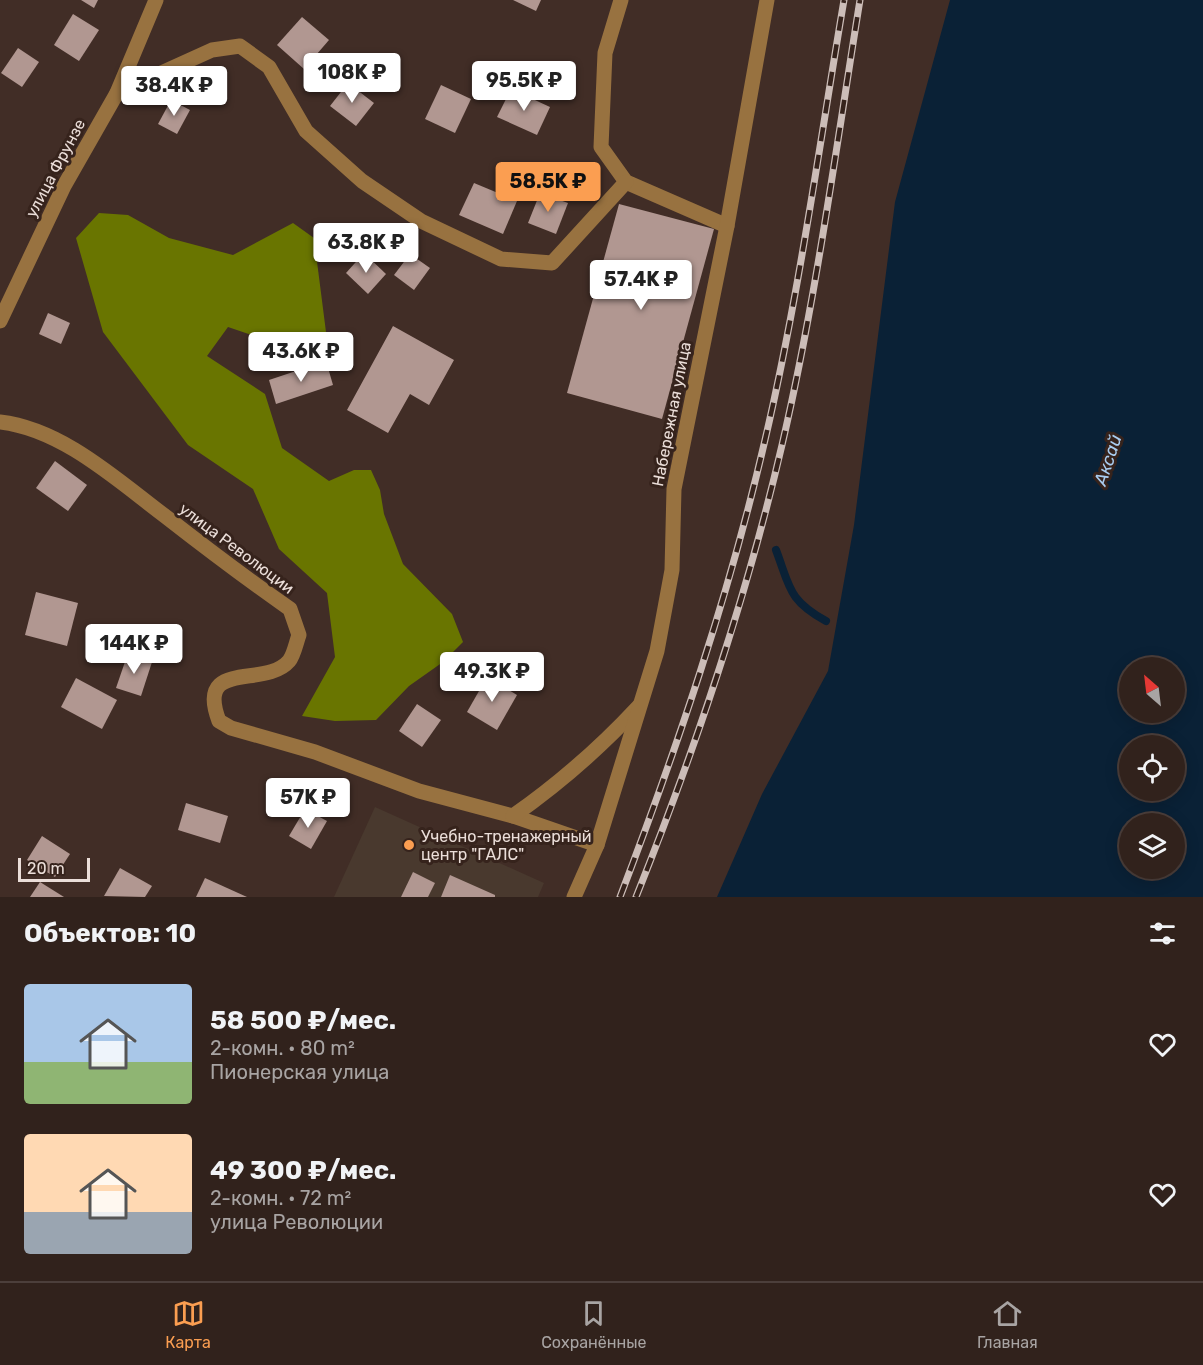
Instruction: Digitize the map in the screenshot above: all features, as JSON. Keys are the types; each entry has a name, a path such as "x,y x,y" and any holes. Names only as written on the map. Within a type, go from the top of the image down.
{"street":[{"name":"улица Фрунзе","path":"0,321 64,186 117,93 156,0"},
{"path":"621,0 605,53 601,147 626,182 727,226"},
{"name":"Набережная улица","path":"574,897 597,845 657,651 672,570 674,489 727,226 767,0"},
{"path":"117,93 212,50 240,46 269,67 306,131 362,181 421,221 501,260 552,263 626,182"},
{"name":"улица Революции","path":"0,422 20,424 70,448 108,473 290,609 299,635 289,661 275,671 228,679 216,690 212,704 219,722 231,728 315,752 419,790 513,816 597,845"},
{"path":"513,816 554,788 600,748 642,703"}],"shaded area":[{"name":"Учебно-тренажерный центр \"ГАЛС\"","path":"375,807 544,883 538,897 334,897"}],"green space":[{"path":"99,213 128,215 169,238 233,255 293,223 314,238 326,332 313,356 228,327 207,356 265,394 282,448 329,481 354,470 371,470 380,490 384,514 403,564 452,614 463,642 443,662 409,686 376,720 335,721 302,716 335,657 327,593 279,549 253,489 188,445 103,332 76,238"}],"water":[{"name":"Аксай","path":"950,0 1203,0 1203,897 717,897 762,794 828,671 854,525 895,202"}],"building":[{"path":"81,0 98,0 94,8"},
{"path":"513,0 541,0 536,11"},
{"path":"73,14 99,30 79,61 54,45"},
{"path":"302,17 329,40 304,69 277,45"},
{"path":"18,48 39,62 22,87 1,73"},
{"path":"348,83 374,103 356,126 330,106"},
{"path":"441,85 471,99 455,133 425,119"},
{"path":"511,89 550,107 537,135 497,117"},
{"path":"171,100 190,110 177,134 158,124"},
{"path":"474,183 517,201 503,234 459,215"},
{"path":"540,193 568,203 556,234 528,223"},
{"path":"619,204 714,229 662,419 567,393"},
{"path":"364,253 386,274 368,294 346,273"},
{"path":"410,254 430,268 414,290 394,275"},
{"path":"48,313 70,323 61,344 39,334"},
{"path":"393,326 454,360 429,405 410,394 388,433 347,410"},
{"path":"326,361 333,385 276,404 269,380"},
{"path":"55,461 87,485 68,511 36,488"},
{"path":"36,592 78,603 67,646 25,635"},
{"path":"128,653 152,662 141,696 116,688"},
{"path":"487,677 517,695 497,730 467,712"},
{"path":"76,678 117,700 102,729 61,707"},
{"path":"417,704 441,720 422,747 399,731"},
{"path":"186,803 228,816 220,843 178,830"},
{"path":"305,809 327,821 311,849 289,836"},
{"path":"42,836 70,854 55,877 27,860"},
{"path":"120,868 152,886 145,897 104,896"},
{"path":"413,872 435,883 428,897 401,897"},
{"path":"450,875 495,895 495,897 441,897"},
{"path":"205,878 247,897 196,897"},
{"path":"40,882 64,897 30,897"}],"waterway":[{"path":"776,550 792,592 804,606 826,621"}],"railway":[{"path":"620,897 662,785 700,671 751,498 788,331 844,0"},
{"path":"636,897 679,786 718,674 768,503 805,335 860,0"}],"place":[{"name":"Учебно-тренажерный центр \"ГАЛС\"","path":"409,845"}]}
